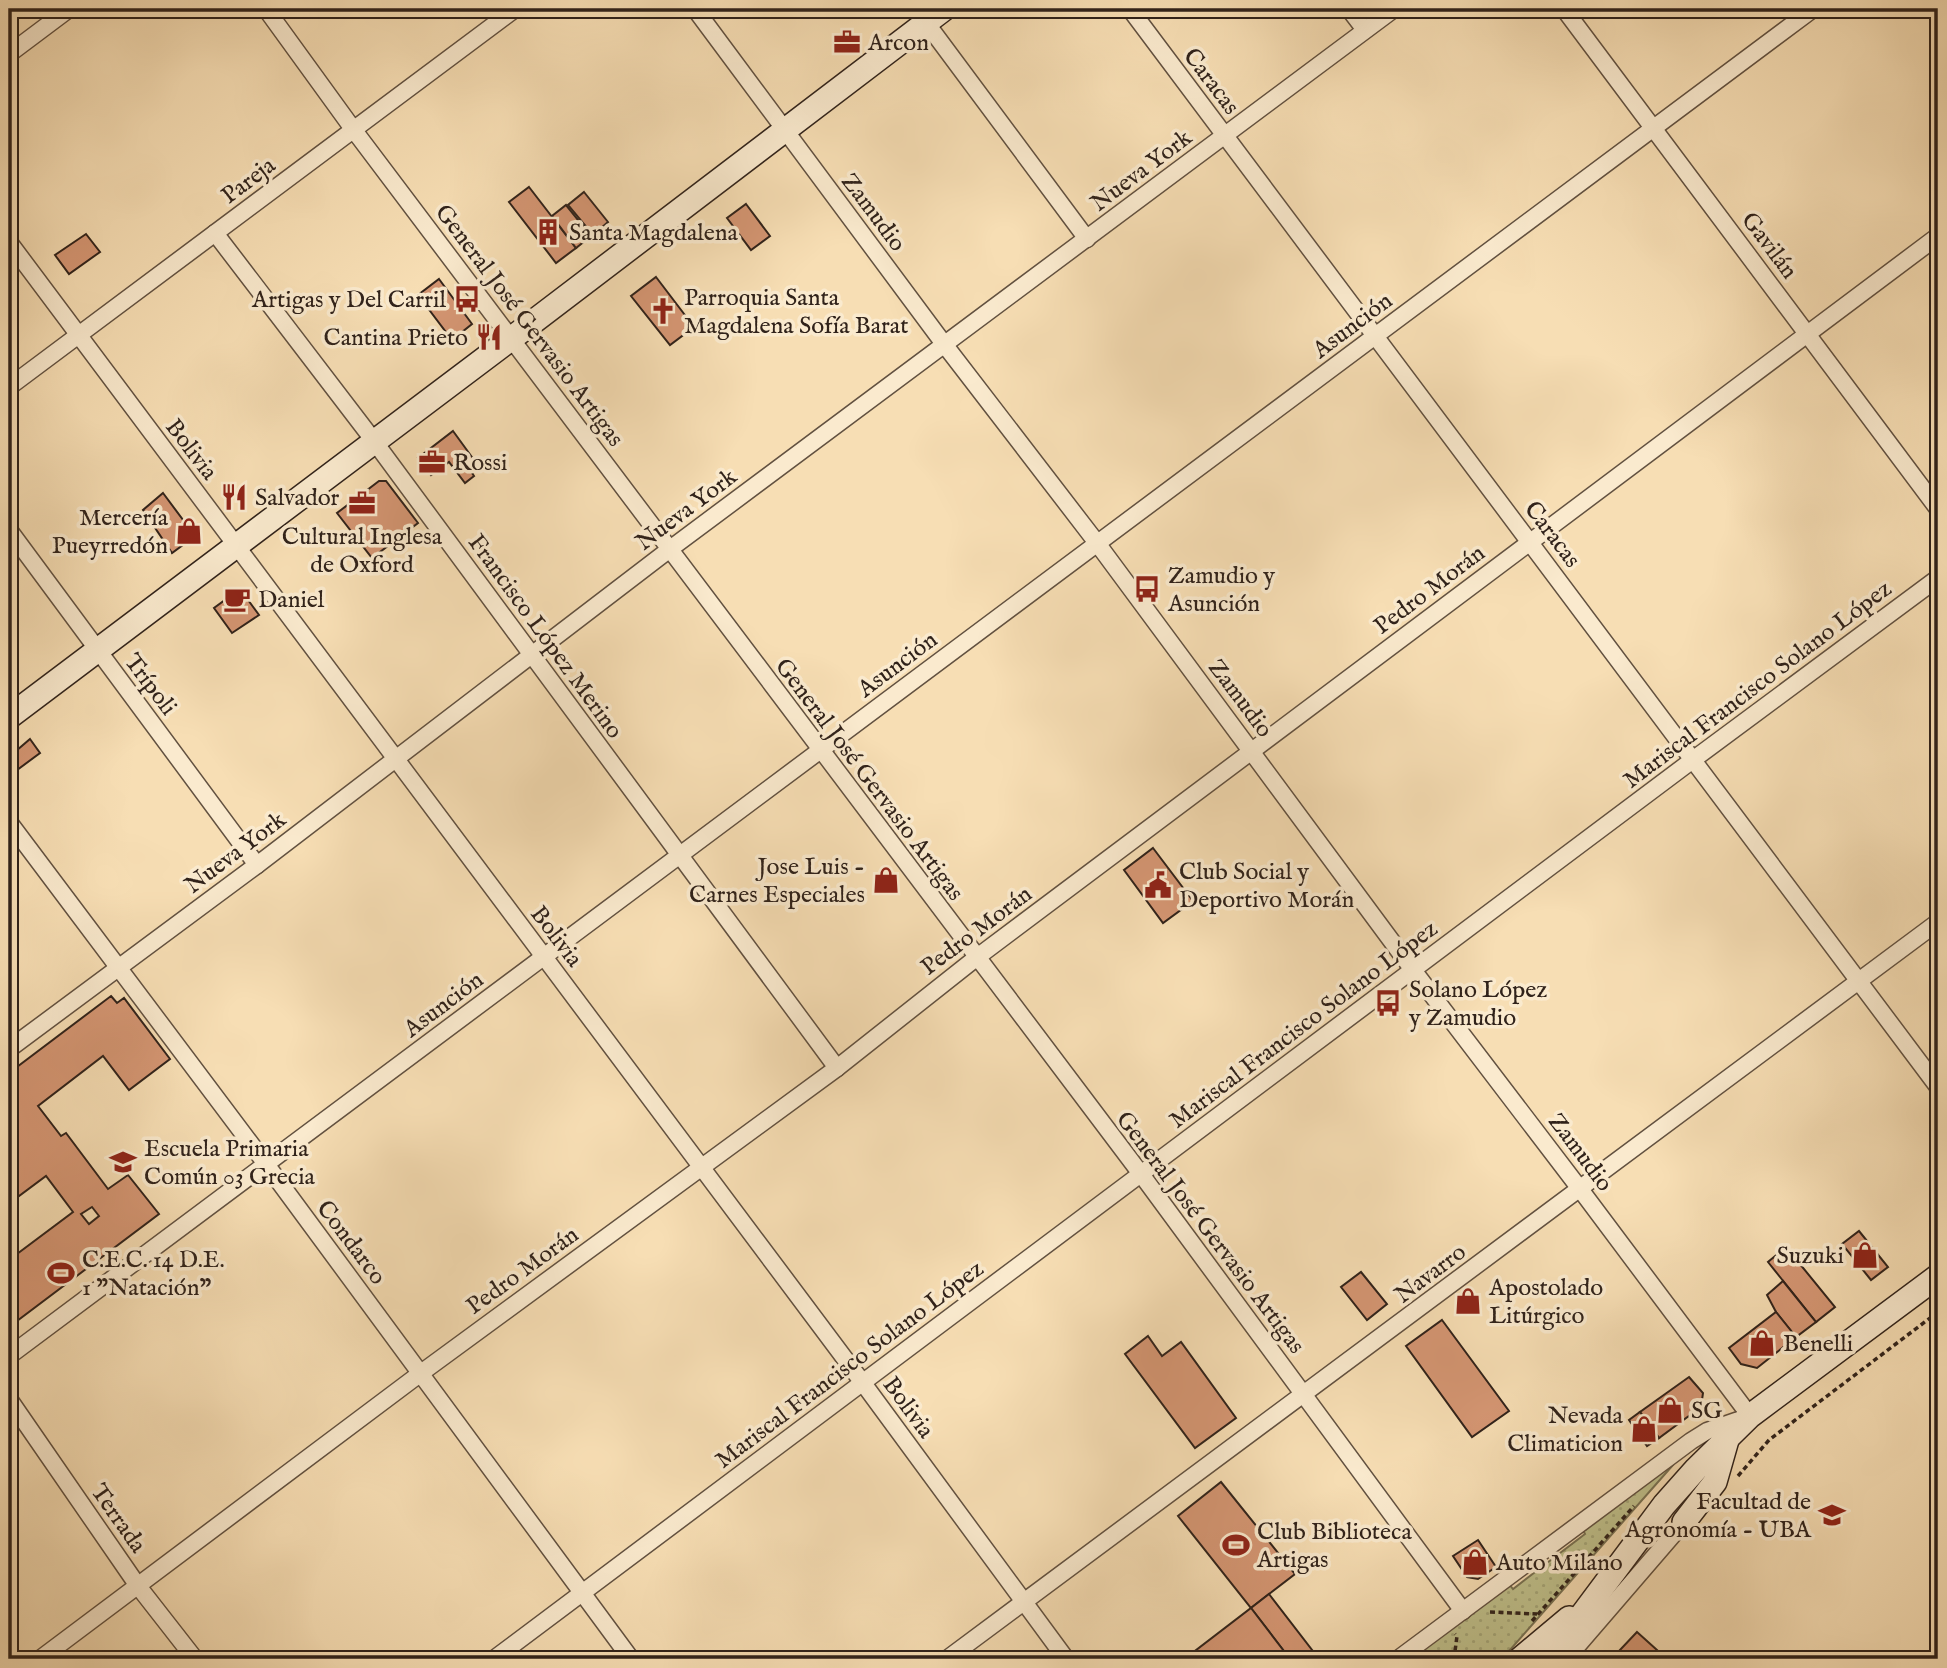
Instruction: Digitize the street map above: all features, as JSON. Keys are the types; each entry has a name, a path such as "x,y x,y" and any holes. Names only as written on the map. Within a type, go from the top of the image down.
{"main road":[{"path":"9,716 784,131 928,13"},
{"path":"1549,1659 1664,1505 1728,1437 1750,1416 1938,1276"},
{"path":"1684,1522 1715,1482 1728,1437"},
{"path":"1520,1659 1601,1592"}],"street":[{"path":"9,54 69,9"},
{"name":"General José Gervasio Artigas","path":"266,9 820,751 1141,1174 1463,1611"},
{"name":"Pareja","path":"9,387 515,9"},
{"name":"Zamudio","path":"695,9 1750,1416"},
{"name":"Caracas","path":"1130,9 1938,1087"},
{"path":"1349,9 1365,30"},
{"name":"Nueva York","path":"9,1049 397,759 670,549 1394,9"},
{"name":"Gavilán","path":"1564,9 1938,509"},
{"name":"Asunción","path":"9,1356 1813,9"},
{"path":"928,13 1087,239"},
{"name":"Francisco López Merino","path":"215,233 373,440 837,1068"},
{"name":"Pedro Morán","path":"40,1659 421,1373 837,1068 976,958 1938,236"},
{"name":"Bolivia","path":"9,242 863,1383 1066,1659"},
{"name":"Trípoli","path":"9,530 257,864"},
{"name":"Mariscal Francisco Solano López","path":"494,1659 1694,758 1938,578"},
{"name":"Condarco","path":"9,822 266,1164 631,1659"},
{"name":"Navarro","path":"947,1659 1938,922"},
{"name":"Terrada","path":"9,1399 138,1586 195,1659"},
{"path":"1398,1659 1691,1441 1707,1431 1750,1416"},
{"path":"1566,1659 1684,1522"}],"path":[{"path":"1733,1482 1769,1440 1938,1312"},
{"path":"1530,1624 1637,1503"},
{"path":"1490,1612 1537,1614"},
{"path":"1454,1659 1457,1636"}],"green space":[{"path":"1671,1463 1673,1465 1502,1659 1418,1659 1427,1653 1423,1647 1509,1584 1513,1589 1585,1534 1582,1528"}],"building":[{"name":"Santa Magdalena","path":"529,187 576,248 556,263 509,202"},
{"path":"584,192 608,222 593,235 568,205"},
{"path":"746,204 770,236 751,250 727,218"},
{"name":"Santa Magdalena","path":"566,205 591,236 576,248 552,216"},
{"path":"86,234 100,252 69,274 55,255"},
{"name":"Parroquia Santa Magdalena Sofía Barat","path":"656,277 694,327 670,345 631,296"},
{"path":"439,279 472,324 452,340 418,295"},
{"path":"453,431 477,464 470,470 474,476 465,483 449,462 431,475 418,458"},
{"path":"379,481 386,481 418,523 372,558 337,513"},
{"path":"163,493 195,536 172,553 143,510"},
{"path":"240,589 259,615 232,633 214,608"},
{"path":"30,739 40,753 9,776 9,757"},
{"name":"Club Social y Deportivo Morán","path":"1153,848 1193,901 1163,923 1124,870"},
{"path":"111,996 117,1003 124,998 170,1059 129,1090 103,1056 38,1106 61,1136 66,1133 108,1189 128,1175 159,1214 9,1327 9,1260 73,1212 46,1176 19,1196 9,1182 9,1073","holes":["92,1207 99,1216 89,1224 81,1214"]},
{"name":"Suzuki","path":"1859,1231 1888,1267 1871,1280 1842,1244"},
{"path":"1786,1247 1835,1307 1816,1322 1768,1262"},
{"path":"1361,1272 1387,1304 1367,1320 1341,1287"},
{"path":"1783,1281 1816,1322 1796,1337 1776,1312 1767,1295"},
{"name":"Benelli","path":"1776,1312 1796,1337 1757,1368 1741,1364 1729,1348"},
{"path":"1442,1320 1509,1411 1472,1437 1406,1346"},
{"path":"1148,1336 1162,1356 1181,1342 1236,1418 1195,1448 1125,1354"},
{"name":"SG","path":"1689,1377 1703,1393 1701,1407 1659,1438 1640,1412"},
{"name":"Nevada Climaticion","path":"1640,1412 1659,1438 1647,1446 1629,1420"},
{"name":"Club Biblioteca Artigas","path":"1221,1482 1295,1574 1251,1608 1178,1516"},
{"name":"Auto Milano","path":"1478,1540 1496,1567 1478,1579 1467,1577 1453,1556"},
{"path":"1269,1594 1319,1659 1290,1659 1251,1608"},
{"path":"1251,1608 1290,1659 1195,1659 1191,1654"},
{"path":"1637,1632 1667,1659 1627,1659 1619,1651"}],"place":[{"name":"Arcon","path":"847,42"},
{"name":"Santa Magdalena","path":"548,232"},
{"name":"Artigas y Del Carril","path":"467,299"},
{"name":"Parroquia Santa Magdalena Sofía Barat","path":"663,311"},
{"name":"Cantina Prieto","path":"489,337"},
{"name":"Rossi","path":"432,462"},
{"name":"Salvador","path":"234,497"},
{"name":"Cultural Inglesa de Oxford","path":"362,503"},
{"name":"Mercería Pueyrredón","path":"189,531"},
{"name":"Zamudio y Asunción","path":"1147,589"},
{"name":"Daniel","path":"237,599"},
{"name":"Jose Luis - Carnes Especiales","path":"886,880"},
{"name":"Club Social y Deportivo Morán","path":"1158,885"},
{"name":"Solano López y Zamudio","path":"1388,1003"},
{"name":"Escuela Primaria Común 03 Grecia","path":"123,1162"},
{"name":"Suzuki","path":"1865,1255"},
{"name":"C.E.C. 14 D.E. 1 \"Natación\"","path":"61,1273"},
{"name":"Apostolado Litúrgico","path":"1468,1301"},
{"name":"Benelli","path":"1762,1343"},
{"name":"SG","path":"1670,1410"},
{"name":"Nevada Climaticion","path":"1644,1429"},
{"name":"Facultad de Agronomía - UBA","path":"1832,1515"},
{"name":"Club Biblioteca Artigas","path":"1236,1545"},
{"name":"Auto Milano","path":"1475,1562"}]}
